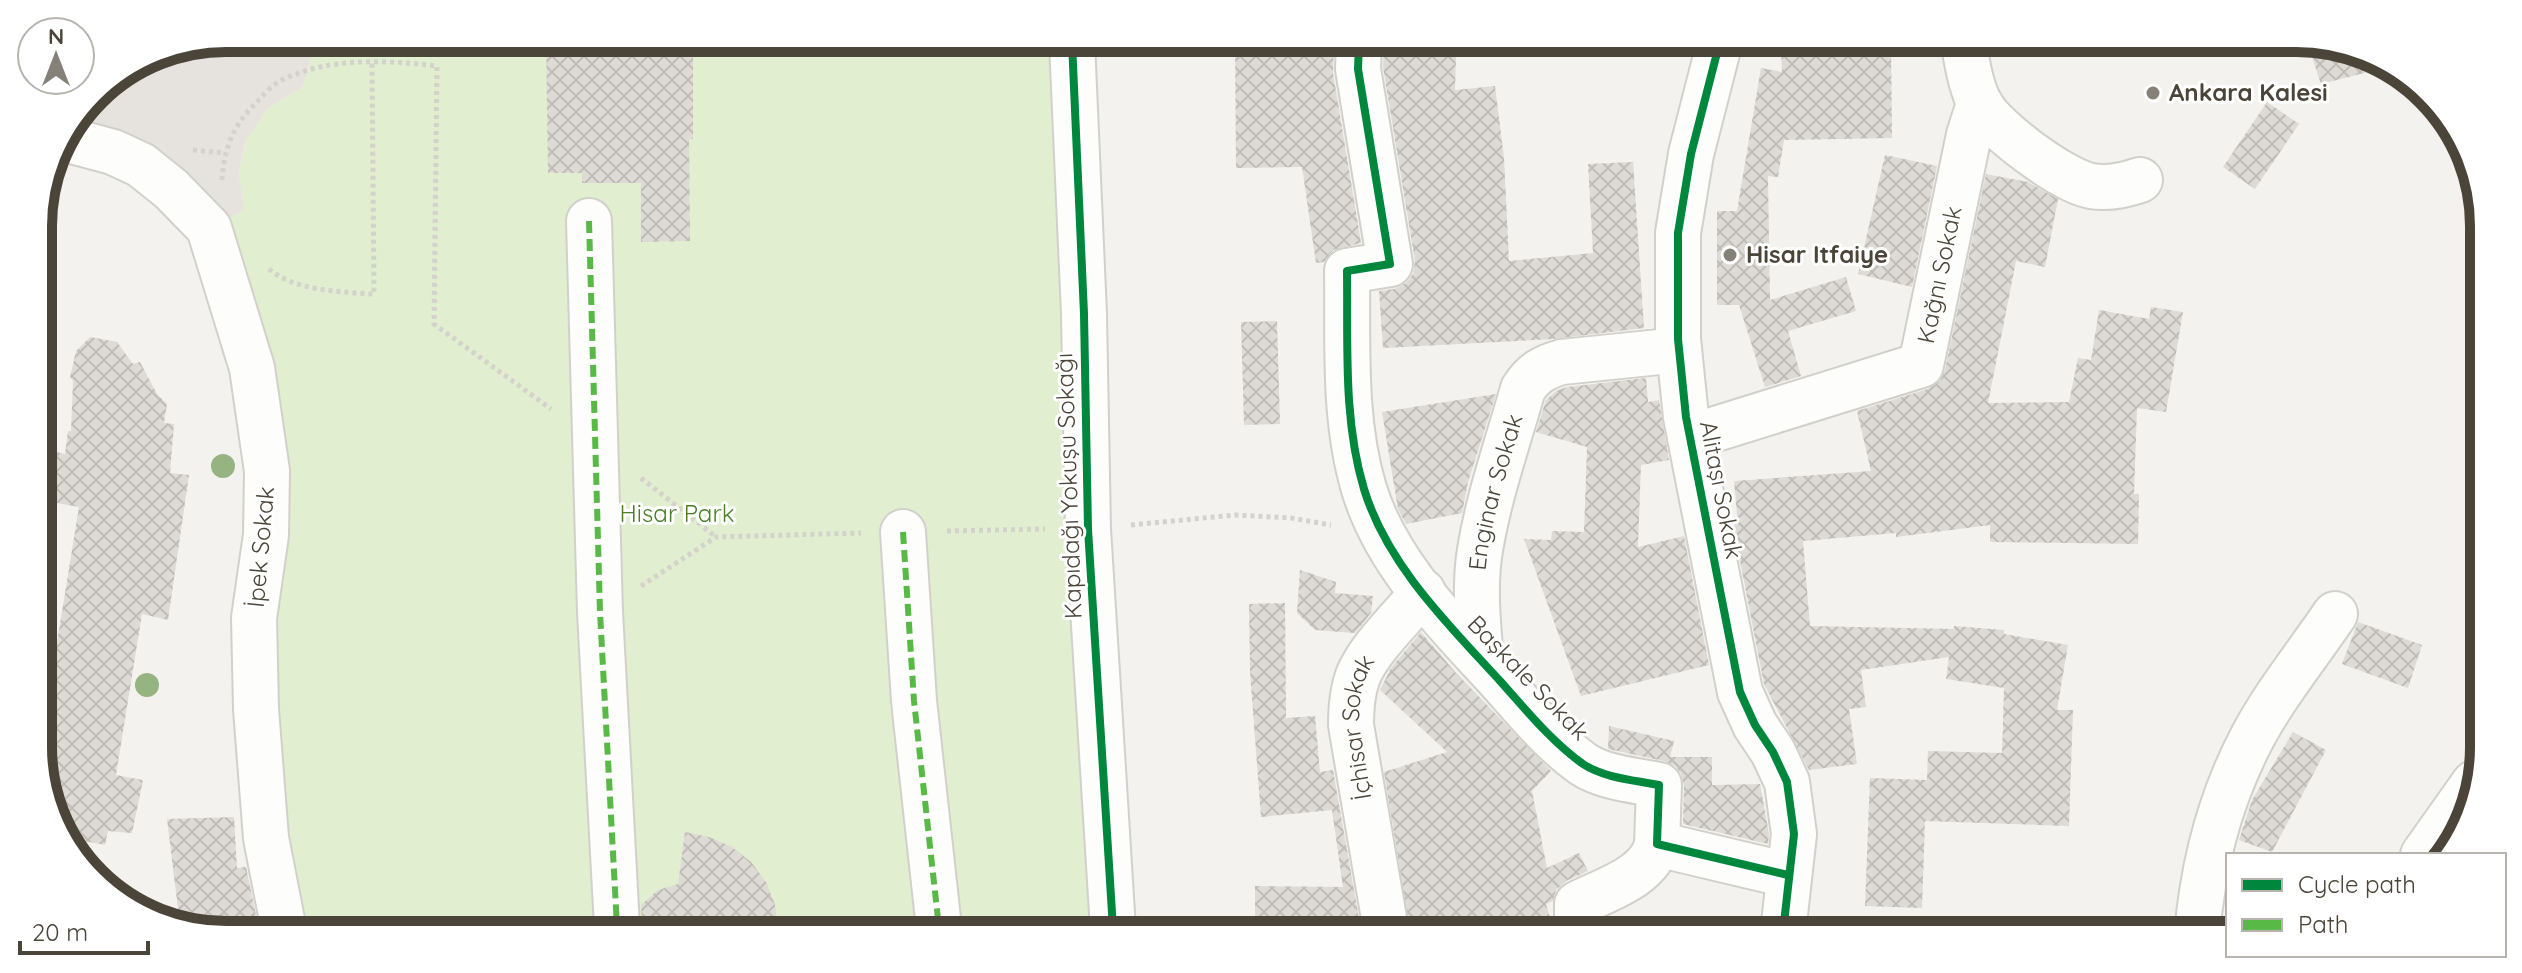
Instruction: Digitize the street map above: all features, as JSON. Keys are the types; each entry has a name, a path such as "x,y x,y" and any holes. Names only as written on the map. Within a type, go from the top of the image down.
{"street":[{"name":"Kapıdağı Yokuşu Sokağı","path":"1072,52 1084,314 1088,529 1112,921"},
{"name":"Başkale Sokak","path":"1359,52 1358,69 1390,264 1347,271 1349,402 1353,444 1365,491 1382,535 1423,592 1527,711 1585,765 1605,774 1659,785 1657,844"},
{"name":"Alitaşı Sokak","path":"1717,52 1691,154 1678,233 1679,350 1690,437 1740,692 1787,782 1794,834 1784,921"},
{"path":"1965,52 1970,79 1982,107 2003,129 2067,177 2101,187 2121,187 2140,180"},
{"name":"Kağnı Sokak","path":"1690,437 1921,365 1969,135 1976,113 1982,107"},
{"name":"İpek Sokak","path":"74,141 113,152 141,165 171,189 209,228 252,368 267,471 266,519 254,618 256,709 266,838 282,921"},
{"path":"589,221 600,612 617,921"},
{"name":"Enginar Sokak","path":"1481,660 1477,582 1480,552 1487,516 1523,389 1531,376 1562,362 1679,350"},
{"path":"903,532 914,701 938,921"},
{"name":"İçhisar Sokak","path":"1384,921 1351,725 1352,701 1357,677 1366,660 1423,592"},
{"path":"2199,921 2210,843 2227,792 2254,734 2335,614"},
{"path":"2424,853 2462,800"},
{"path":"1577,921 1577,904 1638,872 1652,858 1657,844 1788,875"}],"path":[{"path":"221,194 224,153 245,114 281,79 327,65 393,61 437,66 434,324"},
{"path":"259,261 277,277 326,291 374,294 372,62"},
{"path":"600,612 716,537"}],"green space":[{"name":"Hisar Park","path":"312,52 1072,52 1113,921 283,921 266,535 209,228 244,210 239,173 245,142 268,108 303,87"}],"shaded area":[{"path":"214,52 312,52 303,87 268,108 245,142 239,173 244,210 209,228 72,145 95,111 111,95 159,65"}],"building":[{"path":"546,52 693,52 693,139 689,139 690,241 641,242 641,183 582,183 582,173 548,173"},
{"path":"1235,52 1334,52 1333,73 1361,243 1333,250 1324,262 1316,263 1302,167 1236,168"},
{"path":"1384,52 1390,52 1389,55 1456,57 1455,90 1495,86 1504,158 1509,261 1593,253 1588,164 1633,162 1644,328 1553,339 1383,348 1379,291 1406,283 1413,274 1415,261 1383,67"},
{"path":"1781,52 1891,52 1892,138 1784,140 1778,177 1768,176 1770,300 1846,277 1856,311 1788,331 1801,376 1765,387 1739,305 1717,305 1717,211 1737,211 1761,68 1782,72"},
{"path":"2311,53 2352,61 2374,71 2321,84"},
{"path":"2267,102 2299,124 2255,189 2223,167"},
{"path":"1885,155 1937,166 1912,287 1858,274"},
{"path":"1986,174 2028,182 2058,199 2045,267 2016,261 1988,403 2069,402 2078,358 2091,360 2099,310 2149,319 2151,307 2183,312 2166,412 2137,408 2134,494 2139,494 2138,544 1990,542 1990,525 1896,537 1896,533 1803,541 1810,626 1954,629 1954,626 2004,630 2004,634 2068,645 2057,710 2073,710 2069,826 1925,821 1922,908 1865,906 1870,778 1927,780 1928,751 2002,753 2004,688 1946,679 1949,657 1861,670 1866,707 1849,709 1857,764 1809,770 1764,684 1733,525 1738,524 1734,481 1871,471 1857,411 1928,389 1940,381 1945,370"},
{"path":"1277,321 1280,424 1244,425 1241,322"},
{"path":"90,337 117,342 133,364 140,362 157,394 167,404 164,423 174,424 170,473 189,475 168,620 142,614 116,775 143,780 132,833 108,831 105,845 79,840 61,803 52,759 52,673 79,507 52,502 52,494 57,452 65,454 68,431 71,431 73,381 70,377 76,351"},
{"path":"1646,378 1648,402 1659,400 1669,460 1641,465 1638,547 1684,536 1709,665 1581,696 1524,539 1551,540 1552,531 1584,532 1587,447 1536,432 1546,400 1556,391"},
{"path":"1496,394 1468,482 1462,513 1406,524 1398,509 1382,412"},
{"path":"1300,570 1336,582 1335,593 1373,596 1371,613 1355,633 1315,630 1297,613"},
{"path":"1285,603 1286,718 1315,716 1320,772 1333,770 1359,921 1255,921 1255,886 1343,887 1332,810 1261,817 1250,672 1249,604"},
{"path":"2358,622 2422,645 2408,688 2342,664"},
{"path":"1421,632 1456,673 1551,771 1532,791 1547,868 1579,853 1588,871 1566,881 1556,890 1553,901 1546,904 1551,921 1408,921 1384,772 1447,752 1380,690 1391,668"},
{"path":"1609,726 1674,741 1670,757 1712,757 1712,785 1760,784 1768,844 1683,824 1684,786 1675,766 1608,749"},
{"path":"2293,732 2326,750 2272,852 2239,840 2252,800"},
{"path":"234,817 237,868 246,867 257,921 203,920 179,914 167,819"},
{"path":"685,832 709,837 732,847 751,862 766,882 777,921 642,921 641,905 658,890 678,884"}],"marked path":[{"path":"589,221 600,612 617,921"},
{"path":"903,532 914,701 938,921"}],"cycle path":[{"path":"1072,52 1084,314 1088,529 1112,921"},
{"path":"1359,52 1358,69 1390,264 1347,271 1350,409 1357,463 1374,517 1422,593 1561,746 1583,764 1600,772 1659,785 1657,844 1788,875"},
{"path":"1717,52 1691,154 1678,233 1678,339 1686,417 1740,692 1787,782 1794,834 1784,921"}],"place":[{"name":"Ankara Kalesi","path":"2153,93"},
{"name":"Hisar Itfaiye","path":"1730,255"}]}
